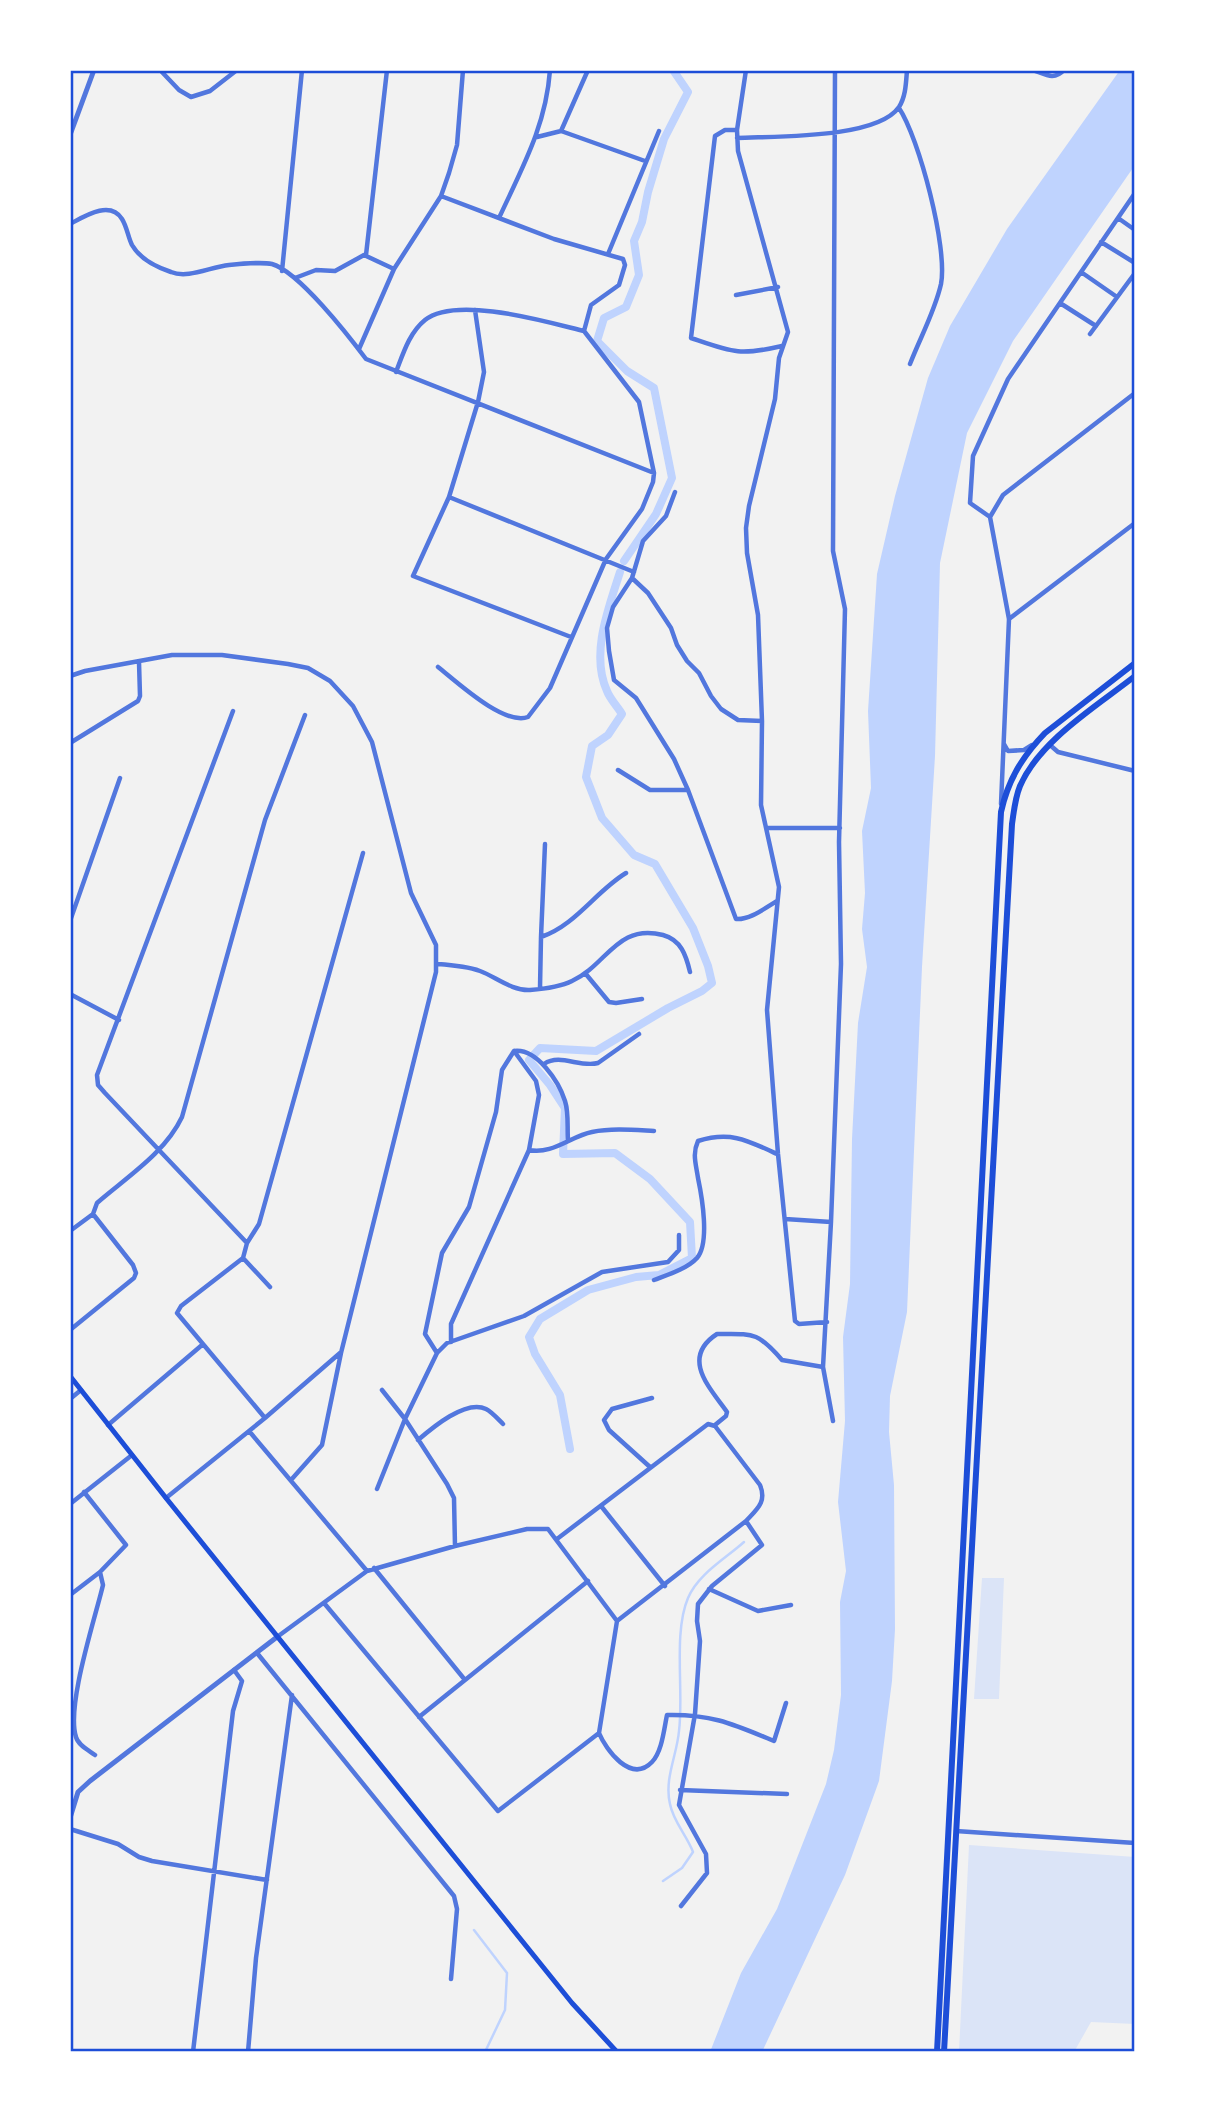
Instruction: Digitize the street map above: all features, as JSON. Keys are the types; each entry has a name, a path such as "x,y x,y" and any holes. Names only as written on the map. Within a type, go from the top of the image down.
{"main road":[{"path":"944,2052 952,1830 1001,812 1012,775 1034,744 1135,663"},
{"path":"937,2052 1015,801 1024,778 1050,744 1135,676"},
{"path":"986,1099 997,1100"},
{"path":"70,1376 564,1992 617,2052"}],"street":[{"path":"70,135 94,70"},
{"path":"162,70 179,90 191,97 210,90 237,70"},
{"path":"282,271 302,70"},
{"path":"366,255 387,70"},
{"path":"359,350 394,269 441,196 457,145 463,70"},
{"path":"499,218 536,137 548,91 550,70"},
{"path":"561,131 588,70"},
{"path":"746,70 737,130 738,151 745,184 778,287 788,332 779,358 775,399 746,528 747,553 758,615 762,721 761,793 779,887 767,1010 778,1154 796,1321 799,1324 827,1322"},
{"path":"833,1421 823,1367 841,964 840,828 845,609 833,551 835,70"},
{"path":"737,138 833,132 877,124 899,108 905,96 907,70"},
{"path":"1033,70 1051,77 1064,70"},
{"path":"899,108 909,123 917,145 939,231 942,282 910,364"},
{"path":"737,130 725,130 715,136 691,338 734,352 753,352 783,345"},
{"path":"536,137 561,131 645,161"},
{"path":"608,254 659,131"},
{"path":"990,517 970,503 973,456 1008,379 1135,193"},
{"path":"441,196 554,239 623,259 625,265 619,285 591,305 584,331"},
{"path":"70,225 90,213 105,210 116,212 123,220 132,244 141,256 174,274 188,274 228,265 272,264 295,278 342,327 366,359 654,473"},
{"path":"1118,218 1135,230"},
{"path":"1101,242 1135,262"},
{"path":"295,278 316,270 341,269 366,255"},
{"path":"366,255 394,269"},
{"path":"1081,272 1117,297"},
{"path":"1090,334 1135,273"},
{"path":"736,295 778,287"},
{"path":"1060,303 1096,326"},
{"path":"475,310 484,372 478,402 449,498 413,573 415,578 570,637"},
{"path":"396,373 414,332 425,320 438,313 475,310 535,319 584,331 639,402 654,473 652,489 646,502 606,559 550,688 528,717 522,719 497,711 438,667"},
{"path":"1001,812 1009,619 990,517 1003,495 1135,393"},
{"path":"675,492 666,516 643,541 633,575 613,607 607,635 612,676 632,693 674,759 736,919 752,915 778,900"},
{"path":"449,498 606,559 633,575 671,628 687,661 699,673 721,709 738,720 762,721"},
{"path":"1009,619 1135,523"},
{"path":"70,676 172,655 222,655 309,668 330,681 353,706 372,741 411,893 436,945 437,964 341,1353 322,1445 291,1480"},
{"path":"70,743 138,701 139,662"},
{"path":"233,711 97,1075 98,1085 247,1243"},
{"path":"70,1231 93,1214 97,1203 160,1149 175,1132 182,1117 265,820 305,715"},
{"path":"1004,744 1007,751 1013,752 1034,744"},
{"path":"1050,744 1058,752 1135,771"},
{"path":"618,770 650,790 688,790"},
{"path":"70,921 120,778"},
{"path":"766,828 840,828"},
{"path":"540,988 545,844"},
{"path":"265,1419 177,1313 181,1306 243,1258 247,1243 259,1224 363,853"},
{"path":"541,937 554,932 586,908 612,882 626,873"},
{"path":"437,964 479,970 524,990 559,986 585,973 629,935 649,933 670,937 680,944 690,972"},
{"path":"585,973 609,1002 642,999"},
{"path":"70,994 119,1020"},
{"path":"544,1064 554,1060 591,1065 606,1058 639,1034"},
{"path":"437,1353 425,1334 442,1252 469,1208 496,1112 502,1070 514,1051 521,1050 544,1064 566,1102 568,1140"},
{"path":"450,1342 451,1324 530,1150 539,1095 536,1080 514,1051"},
{"path":"530,1150 550,1150 568,1140 599,1131 654,1131"},
{"path":"654,1280 690,1263 702,1249 704,1234 701,1191 693,1151 698,1141 714,1136 741,1137 778,1154"},
{"path":"70,1330 134,1279 136,1273 133,1265 93,1214"},
{"path":"785,1219 831,1222"},
{"path":"377,1489 405,1419 437,1353 450,1342 524,1316 602,1272 668,1262 679,1250 679,1235"},
{"path":"243,1258 270,1287"},
{"path":"715,1426 727,1412 708,1387 699,1359 702,1347 717,1334 752,1335 765,1340 782,1360 823,1367"},
{"path":"108,1425 202,1345"},
{"path":"166,1498 265,1419 341,1353"},
{"path":"70,1399 81,1390"},
{"path":"382,1390 405,1419 454,1498 455,1546"},
{"path":"650,1467 609,1430 604,1420 612,1409 652,1398"},
{"path":"418,1440 439,1422 469,1408 485,1408 503,1423"},
{"path":"557,1539 708,1424 715,1426 760,1485 764,1494 762,1503 746,1521 617,1621 599,1733 605,1747 625,1766 645,1767 653,1762 657,1753 667,1715 695,1714 724,1720 774,1741 786,1703"},
{"path":"249,1431 367,1571"},
{"path":"70,1504 132,1455"},
{"path":"70,1595 100,1572 126,1545 84,1492"},
{"path":"601,1506 665,1586"},
{"path":"681,1906 707,1873 706,1854 678,1805 695,1714 701,1641 697,1621 698,1604 709,1589 762,1545 746,1521"},
{"path":"70,1818 78,1792 89,1781 367,1571 455,1546 527,1529 548,1528 617,1621"},
{"path":"374,1569 465,1680"},
{"path":"95,1755 76,1739 75,1727 76,1691 103,1585 100,1572"},
{"path":"419,1717 588,1581"},
{"path":"709,1589 758,1611 791,1605"},
{"path":"324,1603 498,1811 599,1733"},
{"path":"257,1653 457,1902 451,1979"},
{"path":"193,2052 233,1711 242,1681 234,1670"},
{"path":"248,2052 256,1958 292,1695"},
{"path":"680,1790 787,1794"},
{"path":"70,1829 118,1844 139,1857 152,1861 267,1881"},
{"path":"952,1830 1135,1843"}],"shaded area":[{"path":"982,1578 1004,1578 999,1699 974,1699"},
{"path":"969,1845 1135,1857 1135,2024 1091,2022 1074,2052 959,2052"}],"water":[{"path":"1120,70 1135,70 1135,165 1013,341 967,433 940,563 935,756 922,967 907,1312 890,1396 895,1629 892,1681 879,1781 845,1875 762,2052 710,2052 741,1973 777,1909 826,1784 834,1750 841,1695 840,1602 846,1571 838,1502 845,1421 843,1337 850,1284 852,1139 858,1023 867,967 862,929 865,893 862,831 871,788 868,711 877,574 895,496 928,378 950,326 1007,229"}],"waterway":[{"path":"624,561 656,514 672,478 654,388 627,371 597,341 604,318 626,307 639,275 634,241 642,222 664,139 688,92 673,70"},
{"path":"570,1449 560,1395 535,1354 529,1337 540,1319 588,1290 636,1277 659,1275 692,1258 690,1222 650,1179 615,1153 563,1154 565,1108 529,1060 540,1048 596,1051 712,983 693,928 655,864 634,855 602,818 586,777 592,746 608,735 622,714 607,691 600,662 603,631 620,572"},
{"path":"663,1881 682,1868 693,1852 674,1816 669,1795 679,1731 680,1645 684,1612 692,1589 713,1567 744,1542"},
{"path":"474,1930 507,1973 505,2010 485,2052"}]}
